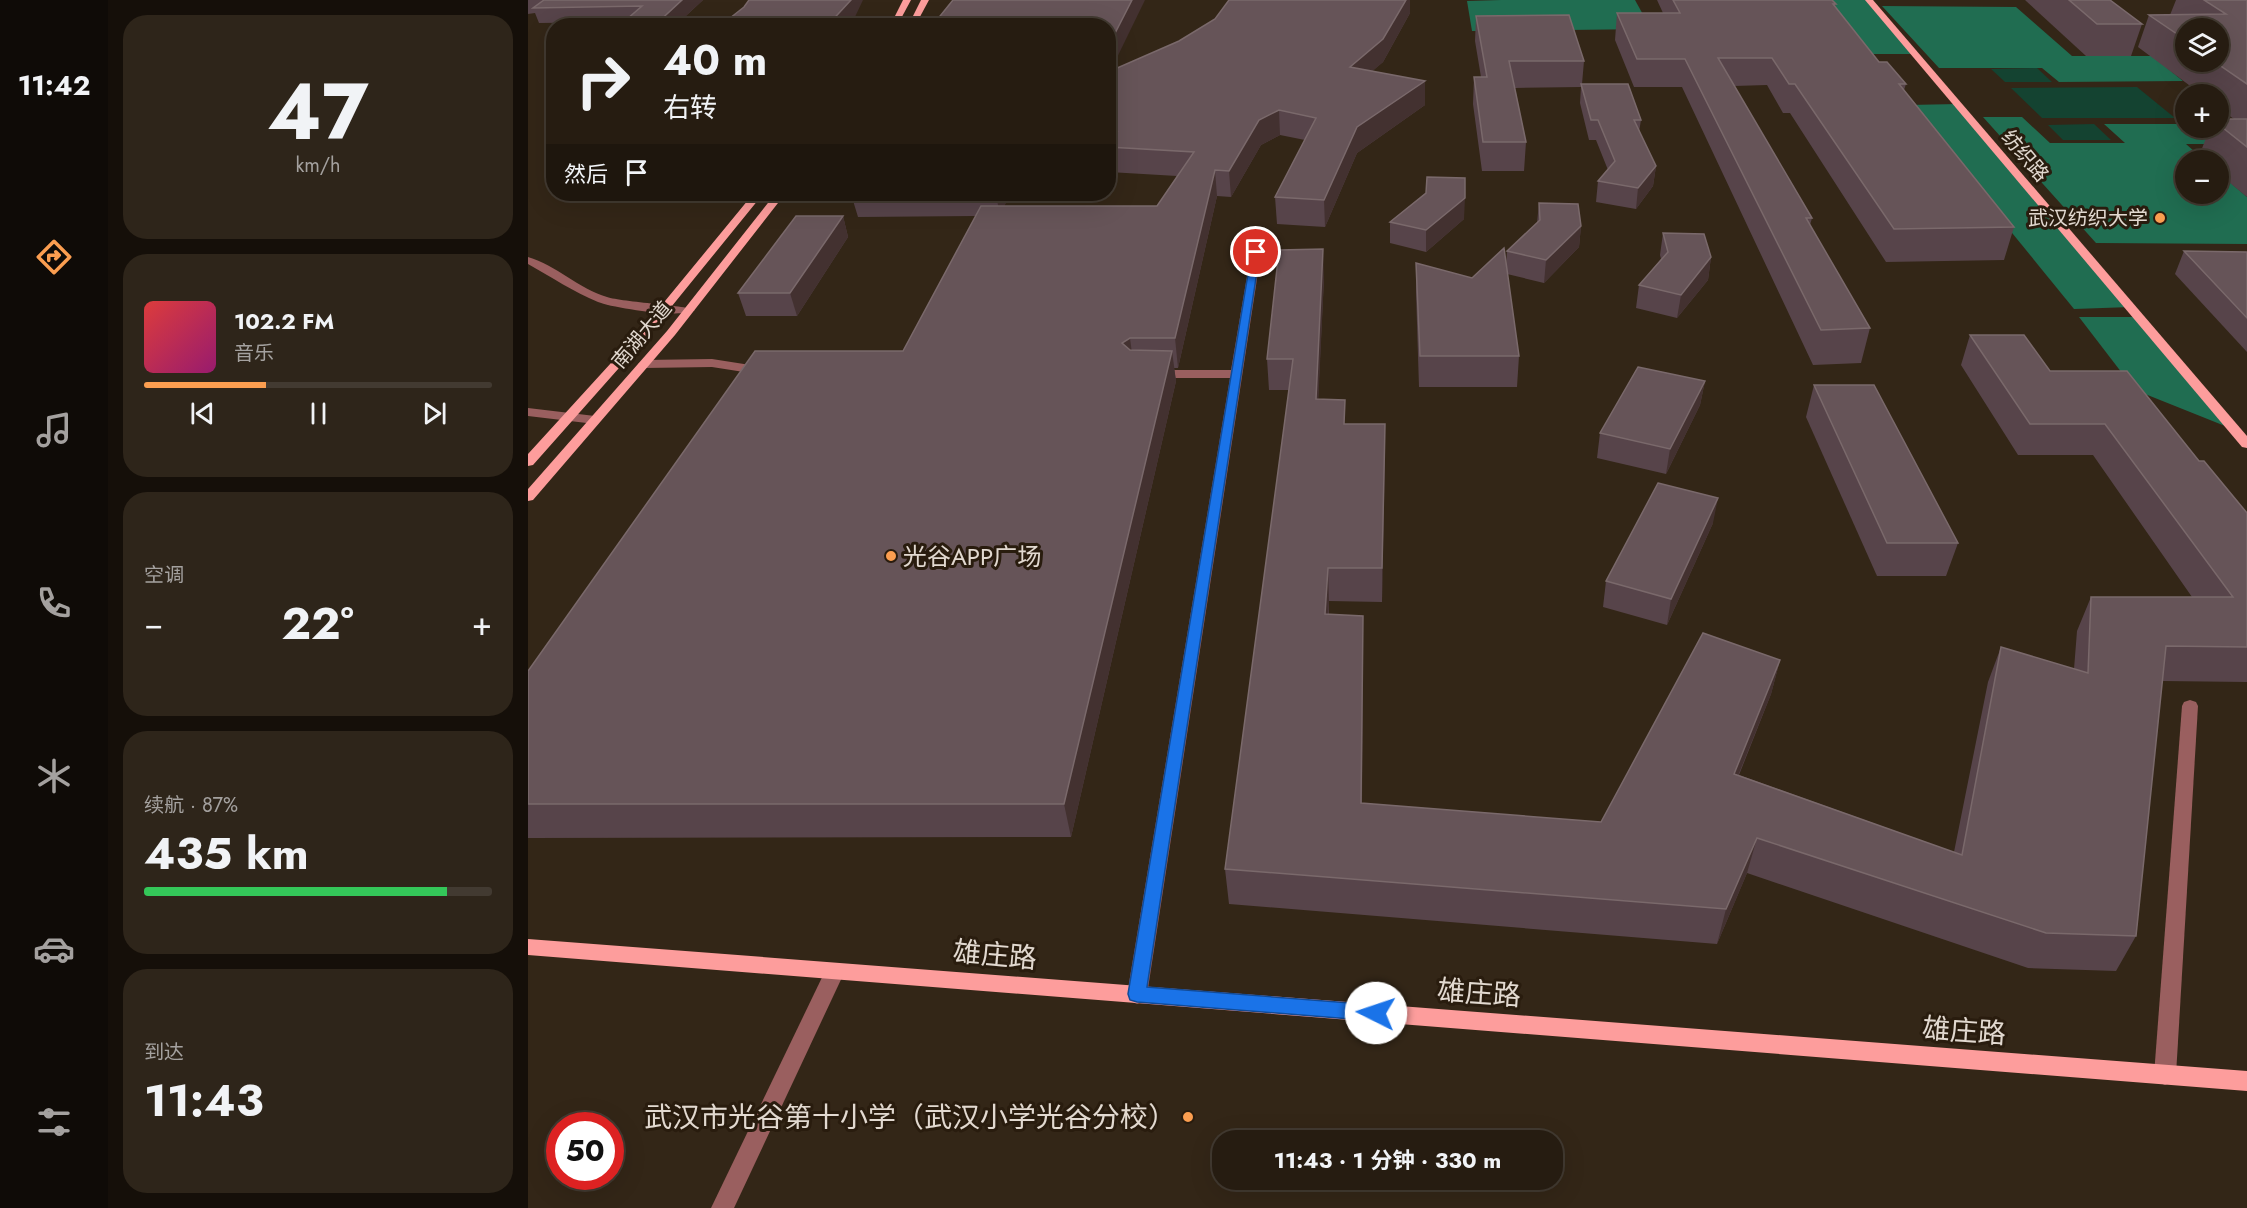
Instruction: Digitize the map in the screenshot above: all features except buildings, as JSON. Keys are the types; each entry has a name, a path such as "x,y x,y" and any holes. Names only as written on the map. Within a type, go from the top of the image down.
{"main road":[{"path":"897,18 907,0"},
{"path":"915,18 925,0"},
{"name":"纺织路","path":"1869,0 2247,444"},
{"name":"南湖大道","path":"528,462 664,310 752,201"},
{"name":"南湖大道","path":"528,497 689,310 775,201"},
{"name":"雄庄路","path":"528,947 2247,1081"}],"street":[{"path":"1137,994 1256,252"},
{"path":"528,260 603,300 664,310 689,310"},
{"path":"644,364 712,363 755,371 773,371"},
{"path":"1146,374 1236,374"},
{"path":"528,412 595,420"},
{"path":"2165,1075 2190,706"},
{"path":"722,1208 835,971"}],"green space":[{"path":"1635,0 1651,29 1472,31 1467,1"},
{"path":"1827,0 1869,0 1915,54 1872,54"},
{"path":"1882,6 2016,7 2072,56 2175,56 2175,65 2167,68 2183,81 2059,82 2042,68 1939,68"},
{"path":"2037,68 2052,82 2005,82 1991,69"},
{"path":"2137,87 2175,118 2042,118 2011,88"},
{"path":"1958,104 2131,307 2074,309 1908,105"},
{"path":"1983,117 2022,117 2050,143 2125,143 2104,124 2175,124 2175,138 2229,138 2229,134 2247,144 2186,144 2193,150 2175,150 2175,204 2229,204 2229,182 2247,197 2247,244 2096,243"},
{"path":"2094,124 2111,140 2063,140 2048,125"},
{"path":"2079,317 2138,317 2235,430 2135,390"}],"place":[{"name":"武汉纺织大学","path":"2160,218"},
{"name":"光谷APP广场","path":"891,556"},
{"name":"武汉市光谷第十小学（武汉小学光谷分校）","path":"1188,1117"}],"route":[{"path":"1256,252 1137,994 1376,1013"}]}
